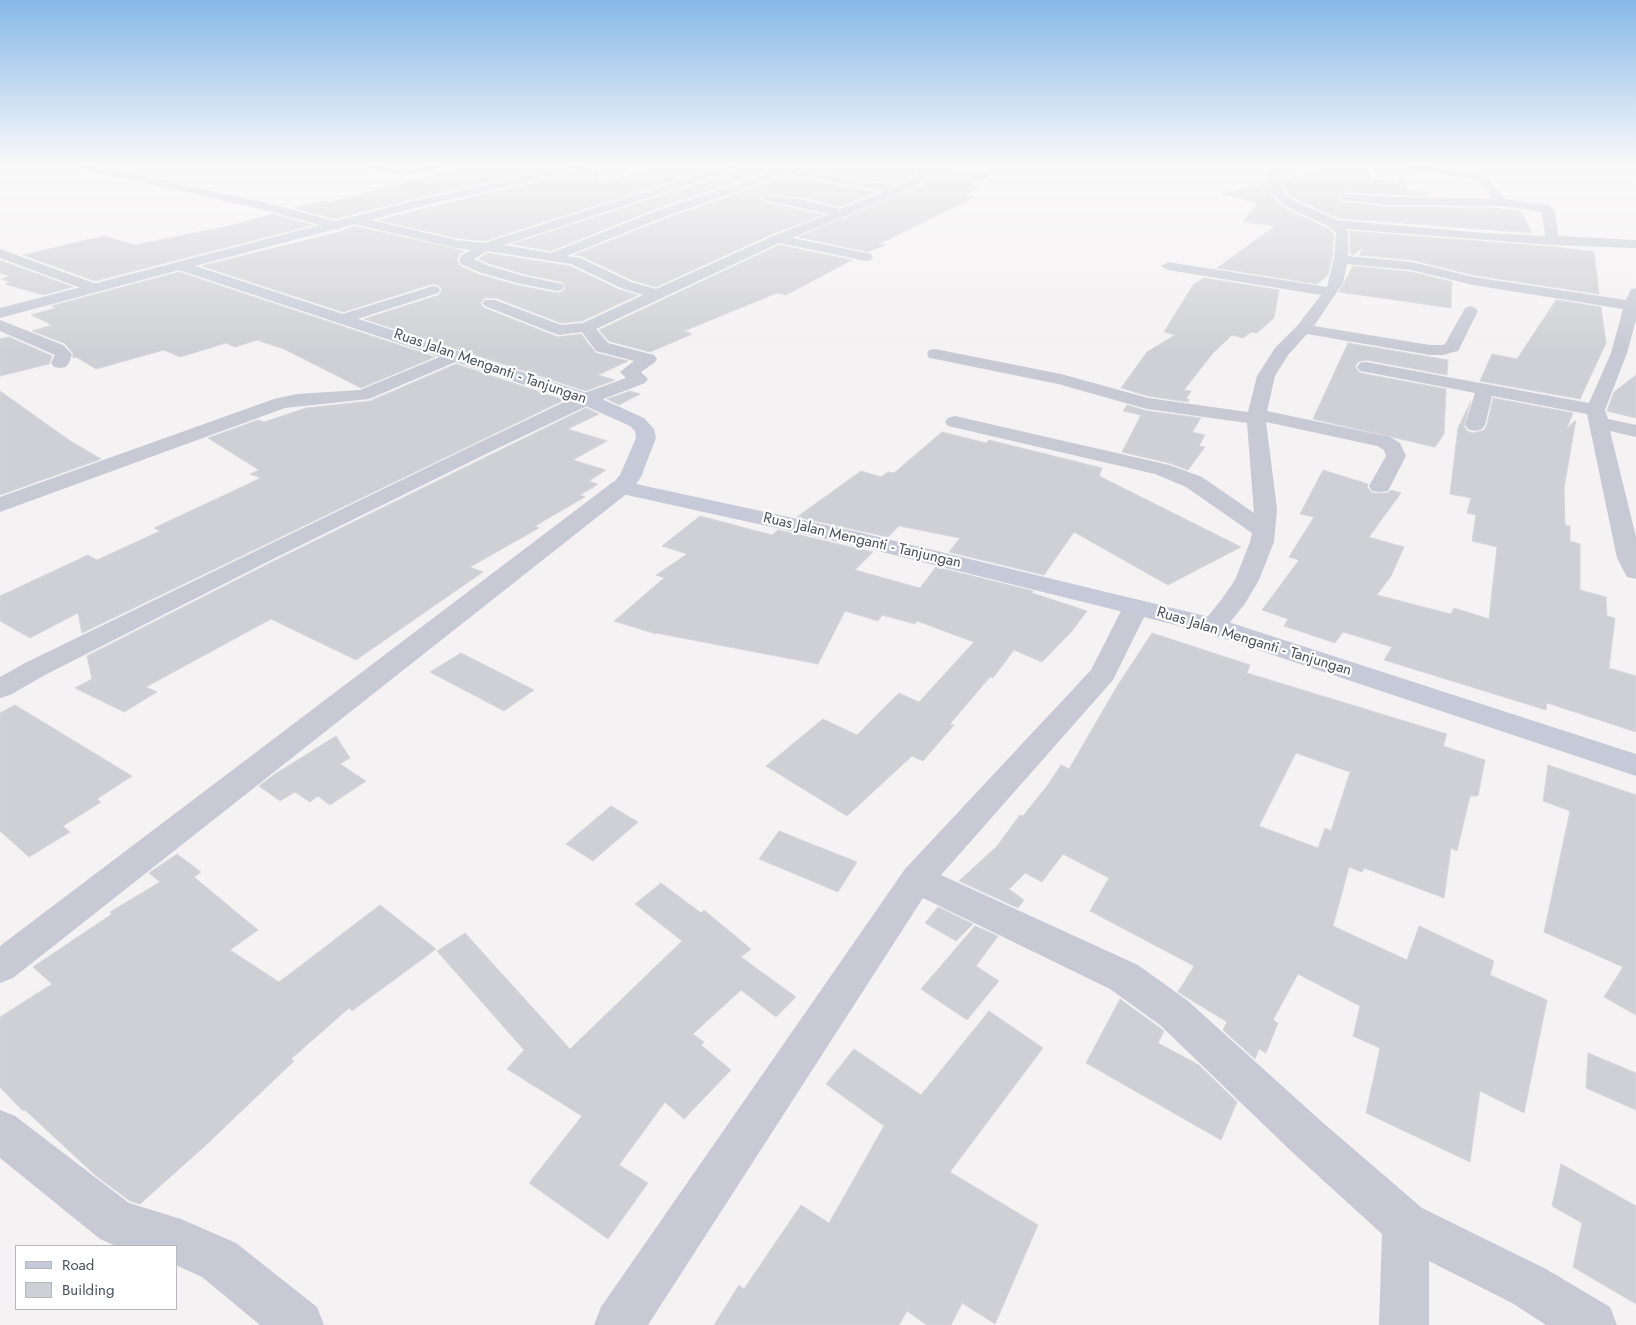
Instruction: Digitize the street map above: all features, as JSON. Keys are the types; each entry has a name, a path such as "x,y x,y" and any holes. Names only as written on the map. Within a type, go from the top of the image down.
{"main road":[{"path":"0,313 331,228"},
{"name":"Ruas Jalan Menganti - Tanjungan","path":"180,266 586,399 637,422 644,429 646,438 630,476 620,487 858,539 1213,626 1636,764"}],"street":[{"path":"386,228 445,242 554,256 575,261 626,285 659,295"},
{"path":"544,228 485,247 467,258 466,261 522,280 557,287"},
{"path":"554,256 625,228"},
{"path":"490,303 559,330 586,327 805,228"},
{"path":"1213,626 1231,605 1247,580 1262,542 1266,509 1257,417 1266,376 1281,352 1304,329 1336,283 1341,259 1342,232 1338,228"},
{"path":"1376,228 1636,244"},
{"path":"1420,228 1422,232"},
{"path":"1551,228 1552,240"},
{"path":"778,239 866,257"},
{"path":"0,253 94,288"},
{"path":"1341,259 1412,266 1473,281 1634,299 1627,355 1598,417 1629,558 1636,572"},
{"path":"1168,266 1331,292"},
{"path":"342,319 434,290"},
{"path":"1304,329 1430,350 1443,350 1452,347 1470,311"},
{"path":"0,325 56,348 64,354 60,363"},
{"path":"0,689 35,669 272,551 586,399 639,379 629,372 648,359 602,347 586,327"},
{"path":"934,354 1061,379 1147,402 1257,417 1383,441 1393,447 1396,456 1380,486"},
{"path":"0,505 281,403 363,395 454,356"},
{"path":"1366,367 1485,389 1598,417 1636,431"},
{"path":"1475,425 1485,389"},
{"path":"955,422 1162,469 1194,482 1264,531"},
{"path":"0,967 620,487"},
{"path":"619,1325 917,879 1103,674 1136,607"},
{"path":"917,879 1124,977 1174,1013 1306,1136 1406,1224 1528,1286 1592,1325"},
{"path":"0,1132 116,1223 181,1243 219,1260 299,1325"},
{"path":"1404,1325 1406,1224"}],"building":[{"path":"220,228 302,228 95,281 23,255 104,236 135,245"},
{"path":"349,228 362,228 465,251 460,254 457,260 460,266 478,274 516,285 557,293 562,292 566,288 562,282 524,274 478,259 487,253 570,266 620,290 638,295 582,321 561,323 496,298 485,298 480,303 484,308 558,337 581,334 596,353 628,361 598,375 615,380 586,391 364,319 439,295 442,289 438,285 432,284 343,312 202,266"},
{"path":"412,228 525,228 484,241 456,238"},
{"path":"562,228 608,228 551,251 512,244"},
{"path":"643,228 789,228 656,287 632,280 581,256 574,255"},
{"path":"820,228 912,228 879,244 885,245 868,252 798,237"},
{"path":"1272,228 1327,228 1334,234 1332,259 1328,275 1317,284 1217,268"},
{"path":"1465,228 1529,228 1532,233"},
{"path":"1350,231 1556,247 1594,252 1599,294 1473,275 1412,260 1359,255 1364,246 1353,255 1350,254"},
{"path":"779,245 852,260 786,295 777,293 684,331 692,334 650,352 609,341 599,330"},
{"path":"0,261 73,287 43,295 5,284 10,282 1,279 10,276 0,273"},
{"path":"1353,266 1412,272 1452,282 1451,308 1339,292"},
{"path":"179,272 435,357 361,388 284,349 257,340 235,347 226,343 180,357 164,350 96,369 76,357 73,358 73,353 64,343 32,331 52,325 31,315 56,308 51,306"},
{"path":"1204,278 1279,290 1274,318 1257,333 1251,332 1243,338 1232,335 1213,353 1184,390 1191,391 1186,399 1189,399 1188,402 1148,396 1121,388 1147,352 1175,335 1164,332 1193,285"},
{"path":"1556,300 1601,307 1606,343 1580,399 1480,381 1492,354 1517,359"},
{"path":"9,337 52,356 49,364 0,376 0,339"},
{"path":"1348,343 1448,360 1447,375 1366,360 1358,362 1355,367 1360,373 1446,389 1444,434 1435,447 1313,419"},
{"path":"456,364 564,400 82,633 78,613 30,638 0,621 0,596 88,555 97,560 160,531 154,528 261,478 250,474 259,470 208,438 258,420 264,422 306,408 370,401"},
{"path":"1636,375 1636,418 1607,411 1614,392"},
{"path":"0,391 69,440 101,459 0,495"},
{"path":"630,391 640,394 619,405 607,399"},
{"path":"1493,398 1573,413 1567,428 1576,420 1564,488 1565,525 1570,526 1570,541 1580,544 1580,590 1606,597 1607,616 1615,618 1609,668 1636,676 1636,732 1547,703 1546,710 1384,660 1392,647 1343,632 1335,643 1284,626 1288,619 1262,610 1299,560 1289,557 1314,517 1300,514 1323,470 1368,484 1367,487 1372,493 1388,493 1391,490 1401,493 1369,537 1404,547 1391,576 1377,595 1451,614 1454,608 1489,619 1497,547 1472,541 1476,515 1467,513 1471,498 1450,494 1458,428 1471,401 1464,426 1467,431 1474,433 1484,430 1487,425"},
{"path":"1127,405 1147,411 1201,418 1192,432 1205,435 1199,446 1205,447 1188,470 1169,463 1122,452 1141,415 1123,411"},
{"path":"586,408 599,414 568,429 607,441 573,460 606,470 589,481 598,484 580,495 585,497 535,526 539,528 470,567 483,572 356,660 271,619 146,687 157,692 124,712 75,688 92,679 87,656 272,562"},
{"path":"942,432 986,443 989,440 1102,468 1099,476 1241,547 1168,585 1074,532 1044,575 949,552 960,538 899,526 888,537 797,517 861,471 881,477 888,472 894,473"},
{"path":"700,516 772,535 778,530 873,552 855,570 920,588 936,567 1033,591 1032,593 1087,611 1072,631 1042,662 1014,650 993,678 990,677 950,724 954,725 923,761 912,756 847,816 766,766 823,719 857,735 899,693 919,702 974,642 917,621 915,624 882,615 878,621 845,611 818,664 656,634 614,621 664,578 656,575 687,554 662,546"},
{"path":"1152,633 1250,665 1247,673 1447,734 1443,746 1485,760 1478,796 1470,796 1457,851 1451,848 1444,898 1364,868 1362,872 1349,867 1333,926 1407,960 1419,926 1494,961 1490,975 1547,1000 1524,1113 1480,1091 1470,1162 1366,1113 1380,1048 1353,1036 1360,1006 1298,974 1273,1020 1278,1023 1266,1053 1259,1049 1255,1059 1223,1030 1227,1022 1178,992 1194,966 1090,911 1109,878 1063,854 1042,882 1025,873 1009,889 1024,900 1018,908 959,881 997,846 1020,815 1023,816 1047,786 1061,765 1069,769 1119,683","holes":["1296,753 1350,772 1331,831 1325,828 1318,848 1259,826"]},
{"path":"461,653 534,690 504,711 430,672"},
{"path":"15,705 132,776 97,799 101,802 63,826 70,832 29,857 0,831 0,713"},
{"path":"336,736 350,758 340,764 366,781 330,805 318,796 310,802 295,792 280,801 259,786 275,774"},
{"path":"1548,765 1636,795 1636,1015 1604,997 1623,967 1544,932 1570,811 1543,801"},
{"path":"611,806 638,822 593,861 566,844"},
{"path":"779,831 857,862 838,892 759,859"},
{"path":"177,854 201,872 194,877 258,930 230,950 279,982 380,905 436,949 352,1011 349,1008 291,1059 294,1061 206,1145 140,1204 130,1201 95,1175 25,1110 23,1111 0,1087 0,1017 52,984 33,967 112,914 110,912 160,882 149,873"},
{"path":"661,883 701,913 704,910 751,949 741,957 796,997 776,1017 741,990 693,1034 704,1042 701,1045 731,1070 684,1119 665,1102 619,1165 648,1183 608,1239 529,1183 582,1116 507,1069 524,1050 437,951 465,933 570,1049 682,941 635,904"},
{"path":"938,907 973,924 956,941 925,923"},
{"path":"975,926 998,936 976,966 999,981 967,1020 921,989"},
{"path":"1120,999 1164,1031 1158,1043 1199,1065 1237,1102 1221,1140 1086,1063"},
{"path":"989,1011 1043,1048 950,1172 1038,1225 995,1324 962,1303 951,1325 927,1325 907,1311 899,1325 714,1325 739,1285 744,1289 801,1205 829,1223 884,1126 826,1084 854,1049 921,1095"},
{"path":"1588,1053 1636,1073 1636,1110 1586,1088"},
{"path":"1561,1164 1636,1206 1636,1304 1573,1267 1582,1223 1552,1206"}]}
